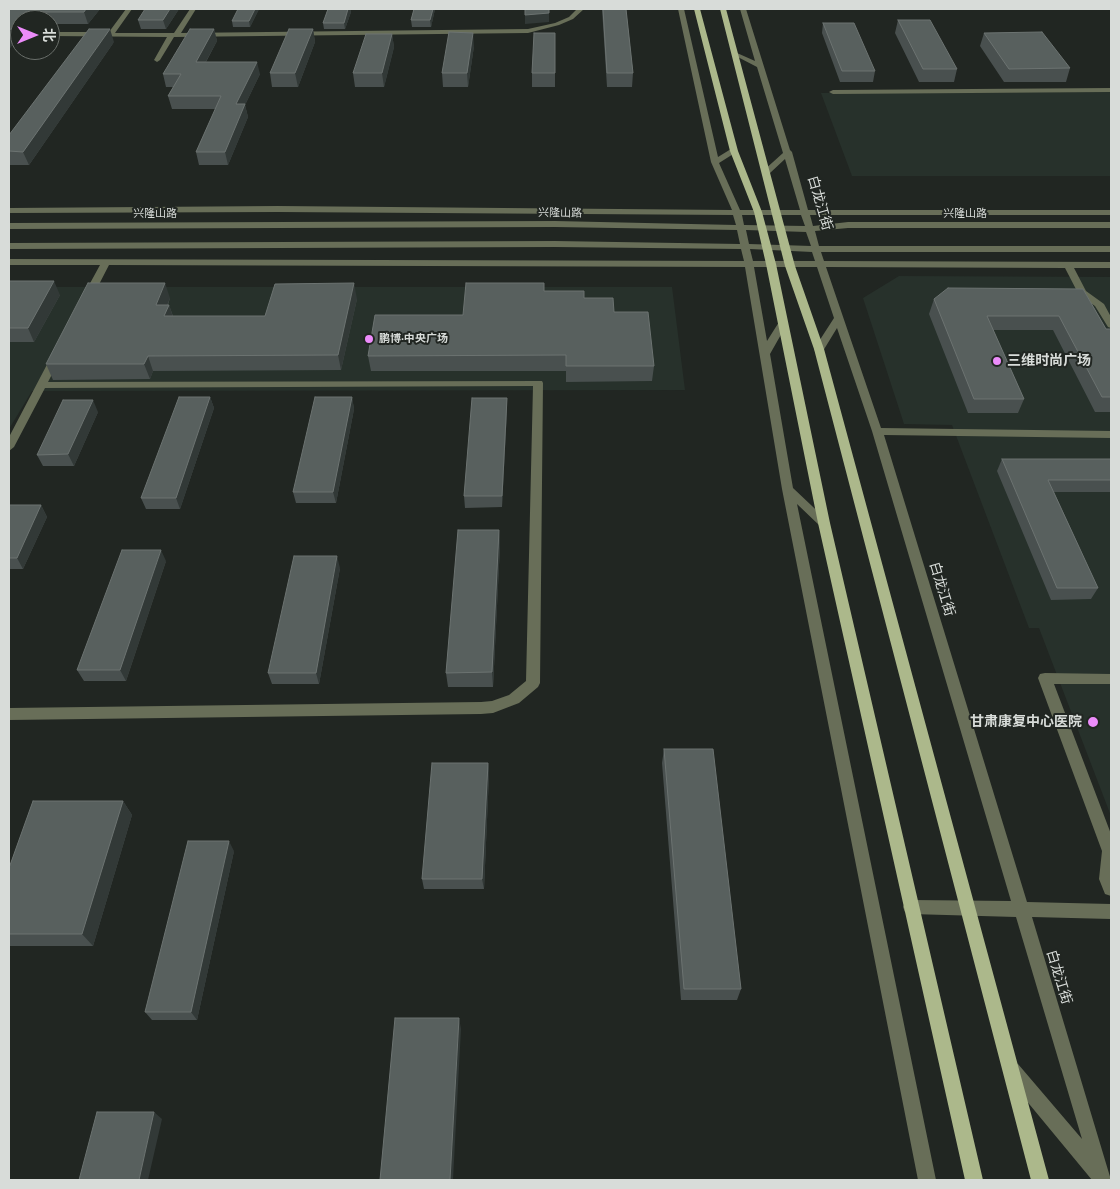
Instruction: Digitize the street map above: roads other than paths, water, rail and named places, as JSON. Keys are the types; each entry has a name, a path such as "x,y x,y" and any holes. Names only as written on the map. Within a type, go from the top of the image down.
{"main road":[{"path":"697,9 734,151 758,212 767,247 824,523 974,1180"},
{"path":"723,9 767,171 785,249 818,349 1040,1180"}],"street":[{"path":"112,34 129,9"},
{"path":"157,60 193,9"},
{"path":"60,34 517,32 557,24 571,18 581,9"},
{"path":"681,9 715,162 737,212 749,264 788,489 927,1180"},
{"name":"白龙江街","path":"743,9 788,152 821,266 877,431 1103,1179"},
{"path":"735,54 761,66"},
{"path":"833,92 1111,90"},
{"path":"715,162 734,151"},
{"path":"767,171 788,152"},
{"path":"9,211 278,208 776,213 1111,212"},
{"name":"兴隆山路","path":"9,226 555,224 810,229 848,224 1111,225"},
{"path":"9,246 555,244 767,247 785,249 1111,249"},
{"path":"9,262 771,264 790,266 1111,265"},
{"path":"83,306 106,262"},
{"path":"1068,265 1082,293 1099,304 1111,325"},
{"path":"818,349 839,318"},
{"path":"765,354 782,324"},
{"path":"9,447 64,342"},
{"path":"9,714 481,708 514,699 533,683 538,383 41,385"},
{"path":"877,431 1111,434"},
{"path":"788,489 824,523"},
{"path":"1111,678 1045,678 1110,851 1107,879 1111,889"},
{"path":"911,907 1111,910"},
{"path":"1010,1067 1103,1179"}],"place":[{"name":"鹏博·中央广场","path":"369,339"},
{"name":"三维时尚广场","path":"997,361"},
{"name":"甘肃康复中心医院","path":"1093,722"}]}
